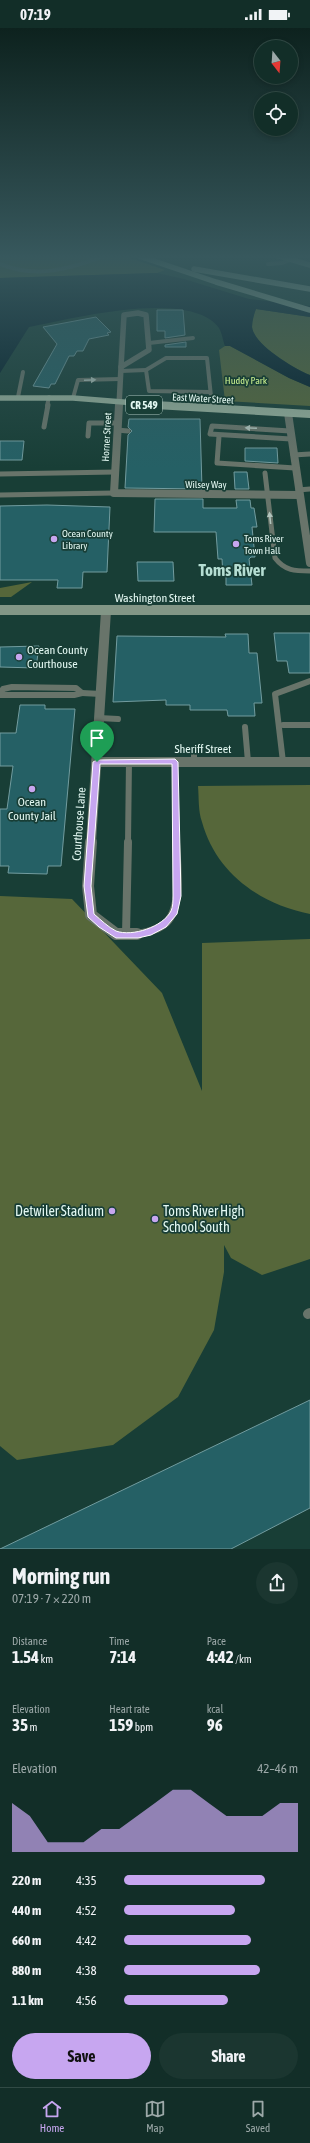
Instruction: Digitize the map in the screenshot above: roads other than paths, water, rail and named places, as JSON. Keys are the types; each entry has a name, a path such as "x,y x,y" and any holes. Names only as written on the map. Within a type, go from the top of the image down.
{"main road":[{"name":"East Water Street","path":"0,398 73,398 118,403 310,414"},
{"name":"Washington Street","path":"0,610 310,610"}],"street":[{"name":"Horner Street","path":"114,493 123,326"},
{"name":"Horner Street","path":"147,326 149,343"},
{"path":"121,369 149,350 149,343"},
{"path":"288,413 299,492 306,515 310,563"},
{"name":"Wilsey Way","path":"114,493 268,494 299,492"},
{"name":"Courthouse Lane","path":"106,610 88,886 91,915 102,925 116,934 138,934"},
{"name":"Sheriff Street","path":"97,762 175,762 194,757 248,762 310,762"}],"lane":[{"path":"149,343 193,338"},
{"path":"121,369 146,370 166,358 207,358 212,409"},
{"path":"146,370 149,391 210,392"},
{"path":"18,397 23,372"},
{"path":"73,398 78,380 120,379"},
{"path":"44,428 49,397"},
{"path":"88,436 89,423 117,426 128,431"},
{"path":"290,431 212,426 210,434 219,436 291,439"},
{"path":"219,436 216,463 295,468"},
{"path":"293,455 310,454"},
{"path":"0,474 115,472"},
{"path":"265,473 275,558 282,567 290,571 310,571"},
{"path":"299,492 310,489"},
{"path":"0,495 114,493"},
{"path":"283,762 275,694 310,681"},
{"path":"82,693 76,688 12,687 3,689 0,695 101,694"},
{"path":"99,718 118,718"},
{"path":"283,725 310,724"},
{"path":"245,727 248,762"},
{"path":"126,934 130,762"},
{"path":"138,934 151,932 164,924 174,912 177,896 175,762"}],"water":[{"path":"0,326 34,326 29,327 0,373"},
{"path":"216,326 252,326 254,334 267,349 295,368 310,375 310,387 289,378 230,346 225,346 219,328"}],"place":[{"name":"Ocean County Library","path":"54,539"},
{"name":"Toms River Town Hall","path":"236,544"},
{"name":"Ocean County Courthouse","path":"19,657"},
{"name":"Ocean County Jail","path":"32,789"},
{"name":"Detwiler Stadium","path":"112,1211"},
{"name":"Toms River High School South","path":"155,1219"}],"district":[{"name":"Toms River","path":"232,570"}],"park label":[{"name":"Huddy Park","path":"246,380"}]}
